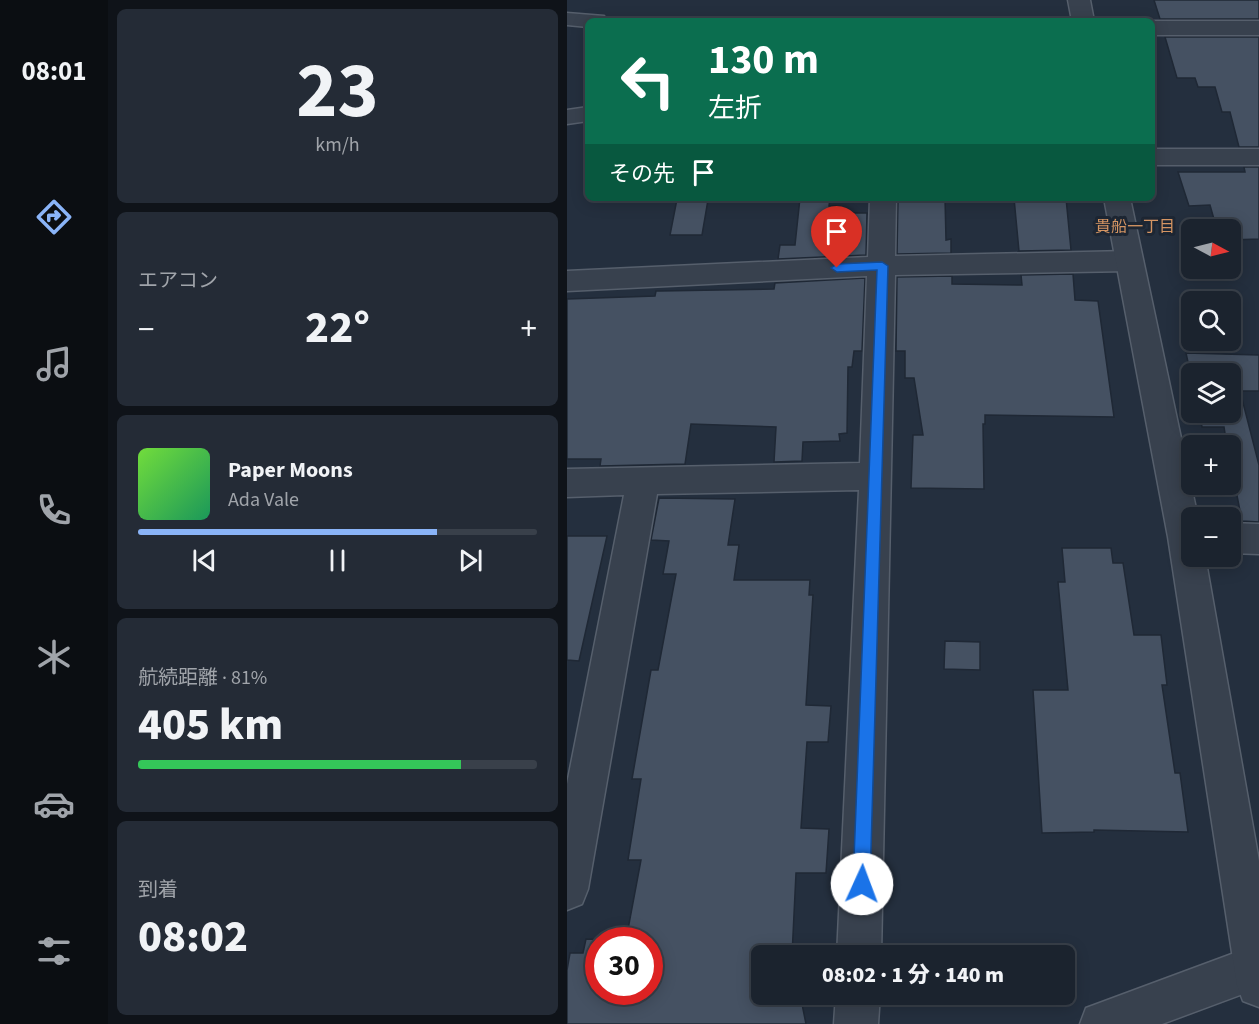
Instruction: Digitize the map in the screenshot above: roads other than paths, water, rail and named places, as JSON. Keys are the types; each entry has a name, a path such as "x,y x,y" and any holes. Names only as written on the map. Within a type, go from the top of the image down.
{"street":[{"path":"1079,0 1082,18"},
{"path":"567,19 585,20"},
{"path":"1155,28 1259,28"},
{"path":"567,117 585,114"},
{"path":"1155,157 1259,157"},
{"path":"859,945 883,201"},
{"path":"1118,201 1182,507"},
{"path":"567,280 882,266 1129,261"},
{"path":"567,483 876,476"},
{"path":"567,890 643,482"},
{"path":"1241,538 1259,539"},
{"path":"1102,1024 1258,976 1193,567"},
{"path":"857,1024 858,1005"}],"district":[{"name":"貴船一丁目","path":"1135,226"}]}
